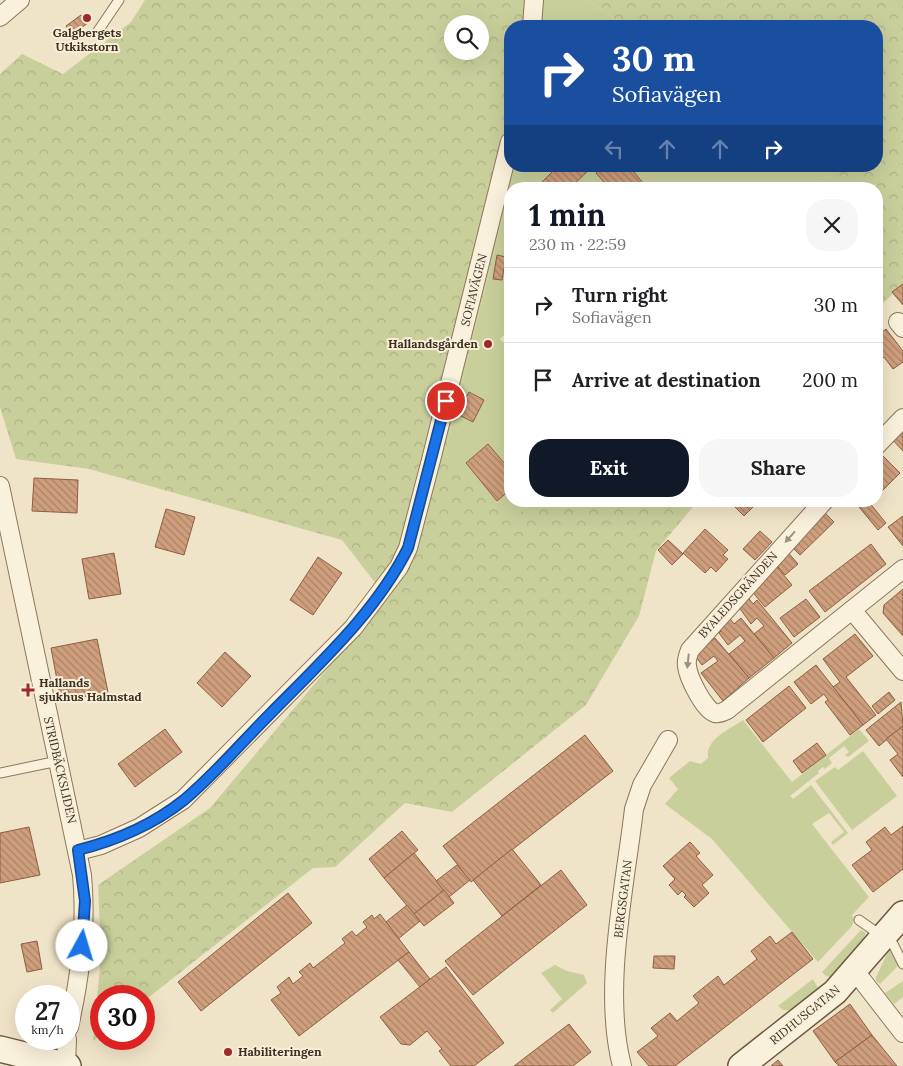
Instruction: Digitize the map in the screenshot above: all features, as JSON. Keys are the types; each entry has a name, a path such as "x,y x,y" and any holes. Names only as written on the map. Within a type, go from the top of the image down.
{"street":[{"path":"0,16 20,0"},
{"path":"532,20 534,0"},
{"name":"SOFIAVÄGEN","path":"78,850 101,845 139,828 183,800 353,628 398,567 408,548 432,460 504,166"},
{"path":"883,439 903,418"},
{"name":"STRIDBÄCKSLIDEN","path":"0,486 78,850 85,901 84,930 75,985"},
{"name":"BYALEDSGRÄNDEN","path":"819,507 690,650 686,664 688,674 701,700 714,713 718,714 727,710 852,610"},
{"path":"903,569 852,610 903,671"},
{"name":"BERGSGATAN","path":"622,1066 615,1040 616,961 634,809 642,785 668,740"},
{"name":"RIDHUSGATAN","path":"741,1066 833,994 855,971 882,935 903,914"},
{"path":"855,971 903,1032"},
{"path":"0,1049 67,1066 67,1050"}],"lane":[{"path":"98,31 119,0"},
{"path":"0,773 58,761"},
{"path":"859,920 893,944 903,964"}],"green space":[{"path":"145,0 542,0 540,20 504,20 504,172 511,172 509,182 504,182 504,205 496,244 445,454 509,521 528,507 693,507 656,551 639,616 586,705 452,812 405,803 335,867 313,868 155,992 155,985 98,985 101,956 98,885 210,808 387,598 342,540 89,469 16,459 0,407 0,74 22,54 63,74 131,22"},
{"path":"542,0 586,0 618,20 540,20"},
{"path":"586,0 903,0 903,284 883,303 883,182 823,182 826,172 883,172 883,20 618,20"},
{"name":"Hallandsgården","path":"511,172 552,172 542,182 509,182"},
{"path":"587,172 606,172 608,182 576,182"},
{"path":"634,172 826,172 823,182 642,182"},
{"name":"Hallandsgården","path":"504,205 504,257 497,255 493,278 501,280 504,266 504,335 500,339 504,343 504,463 488,444 466,463 497,501 504,495 504,507 528,507 509,522 445,454"},
{"path":"743,720 792,782 859,729 869,741 848,757 845,755 849,752 844,746 829,758 832,763 825,769 823,767 818,771 819,773 790,796 793,799 811,785 848,833 833,845 831,842 844,832 829,813 812,824 869,897 852,915 854,920 852,926 818,962 712,839 665,804 678,789 669,778 690,761 701,764 708,758 710,745 714,740"},
{"path":"863,751 897,796 852,830 815,781 835,767 838,770"},
{"path":"861,930 866,933 864,939 834,978 826,976 822,972"},
{"path":"889,950 894,953 899,965 880,984 876,981 876,977"},
{"path":"555,965 567,971 584,975 587,983 553,1013 550,1010 562,999 541,973"},
{"path":"813,979 818,988 817,991 794,1011 783,1010 778,1006"},
{"path":"903,981 903,997 894,1004 885,993"}],"building":[{"path":"87,13 91,17 87,21 83,17"},
{"path":"81,15 88,23 72,34 66,26"},
{"path":"552,172 587,172 576,182 542,182"},
{"path":"634,172 642,182 604,182 596,173"},
{"path":"497,255 504,257 502,280 493,279"},
{"path":"903,284 903,305 892,292"},
{"path":"886,329 903,351 903,362 893,369 883,358 883,331"},
{"path":"469,392 484,400 473,422 457,414"},
{"path":"903,426 903,451 891,438"},
{"path":"488,444 504,463 504,495 497,501 466,463"},
{"path":"883,456 900,473 883,490"},
{"path":"34,478 78,480 77,513 32,511"},
{"path":"735,507 753,507 744,516"},
{"path":"859,507 873,507 886,523 878,530"},
{"path":"166,509 195,517 184,555 155,547"},
{"path":"822,510 834,522 800,555 788,543"},
{"path":"903,516 903,546 888,527"},
{"path":"705,529 728,550 723,555 728,559 716,572 711,567 705,573 683,553"},
{"path":"760,531 772,542 755,560 743,549"},
{"path":"668,540 683,554 672,565 658,550"},
{"path":"871,544 886,564 825,612 809,591"},
{"path":"785,549 798,564 785,575 772,560"},
{"path":"114,553 121,594 89,599 82,559"},
{"path":"318,557 342,573 313,615 290,600"},
{"path":"777,567 792,585 765,607 750,589"},
{"path":"903,589 903,636 883,613 884,605"},
{"path":"746,595 753,604 757,600 792,643 774,658 754,634 764,626 757,618 751,624 736,603"},
{"path":"806,599 820,617 794,637 780,618"},
{"path":"728,616 734,624 741,618 774,658 749,678 729,654 745,641 740,635 728,645 719,633 721,631 717,625"},
{"path":"855,634 873,656 846,677 876,715 863,725 833,687 840,682 823,659"},
{"path":"715,638 749,678 723,701 701,673 718,661 714,656 702,665 693,653 706,641 708,644"},
{"path":"97,639 108,692 61,701 51,648"},
{"path":"225,652 251,676 222,707 197,683"},
{"path":"816,665 863,725 850,735 825,702 828,700 824,694 811,704 794,682"},
{"path":"789,686 806,708 763,742 746,720"},
{"path":"889,692 895,700 878,714 872,706"},
{"path":"901,702 903,726 879,746 866,730"},
{"path":"903,726 903,777 890,760 898,754 886,739"},
{"path":"165,729 182,752 135,787 118,764"},
{"path":"585,735 613,771 471,882 443,846"},
{"path":"817,743 826,755 802,773 793,761"},
{"path":"903,826 903,869 873,892 852,865 872,850 866,842 885,827 891,835"},
{"path":"29,827 40,875 0,883 0,833"},
{"path":"402,831 418,850 384,878 369,859"},
{"path":"690,842 700,853 696,856 713,875 702,885 709,893 694,907 684,897 686,895 682,891 678,895 669,885 675,879 663,866"},
{"path":"512,849 541,885 502,916 473,880"},
{"path":"414,853 444,890 414,914 384,878"},
{"path":"457,865 470,880 449,897 436,881"},
{"path":"561,870 587,905 473,995 445,961"},
{"path":"444,890 454,903 424,926 414,914"},
{"path":"288,893 312,923 201,1011 178,982"},
{"path":"407,905 420,921 398,939 386,922"},
{"path":"380,914 409,952 299,1036 271,1000 281,993 277,987 289,977 293,984 303,976 299,972 310,963 313,968 345,943 342,939 352,931 356,936 367,927 363,922 372,915 374,919"},
{"path":"792,932 813,959 675,1066 649,1066 637,1052 658,1036 651,1028 670,1013 677,1021 699,1003 693,996 718,976 724,985 757,959 751,951 770,936 776,944"},
{"path":"37,941 42,969 27,972 21,944"},
{"path":"409,952 430,979 420,987 398,960"},
{"path":"654,956 675,956 674,969 653,968"},
{"path":"446,967 504,1043 474,1066 451,1066 439,1051 442,1049 427,1031 410,1045 401,1044 380,1017"},
{"path":"850,1004 872,1035 835,1062 813,1031"},
{"path":"569,1024 591,1052 573,1066 514,1066"},
{"path":"872,1035 897,1066 839,1066 835,1062"},
{"path":"778,1060 783,1066 771,1066"}],"place":[{"name":"Galgbergets Utkikstorn","path":"87,18"},
{"name":"Hallandsgården","path":"488,344"},
{"name":"Hallands sjukhus Halmstad","path":"28,690"},
{"name":"Habiliteringen","path":"228,1052"}],"route":[{"path":"82,946 85,901 78,850 101,845 139,828 183,800 233,752 353,628 398,567 408,548 446,401"}]}
